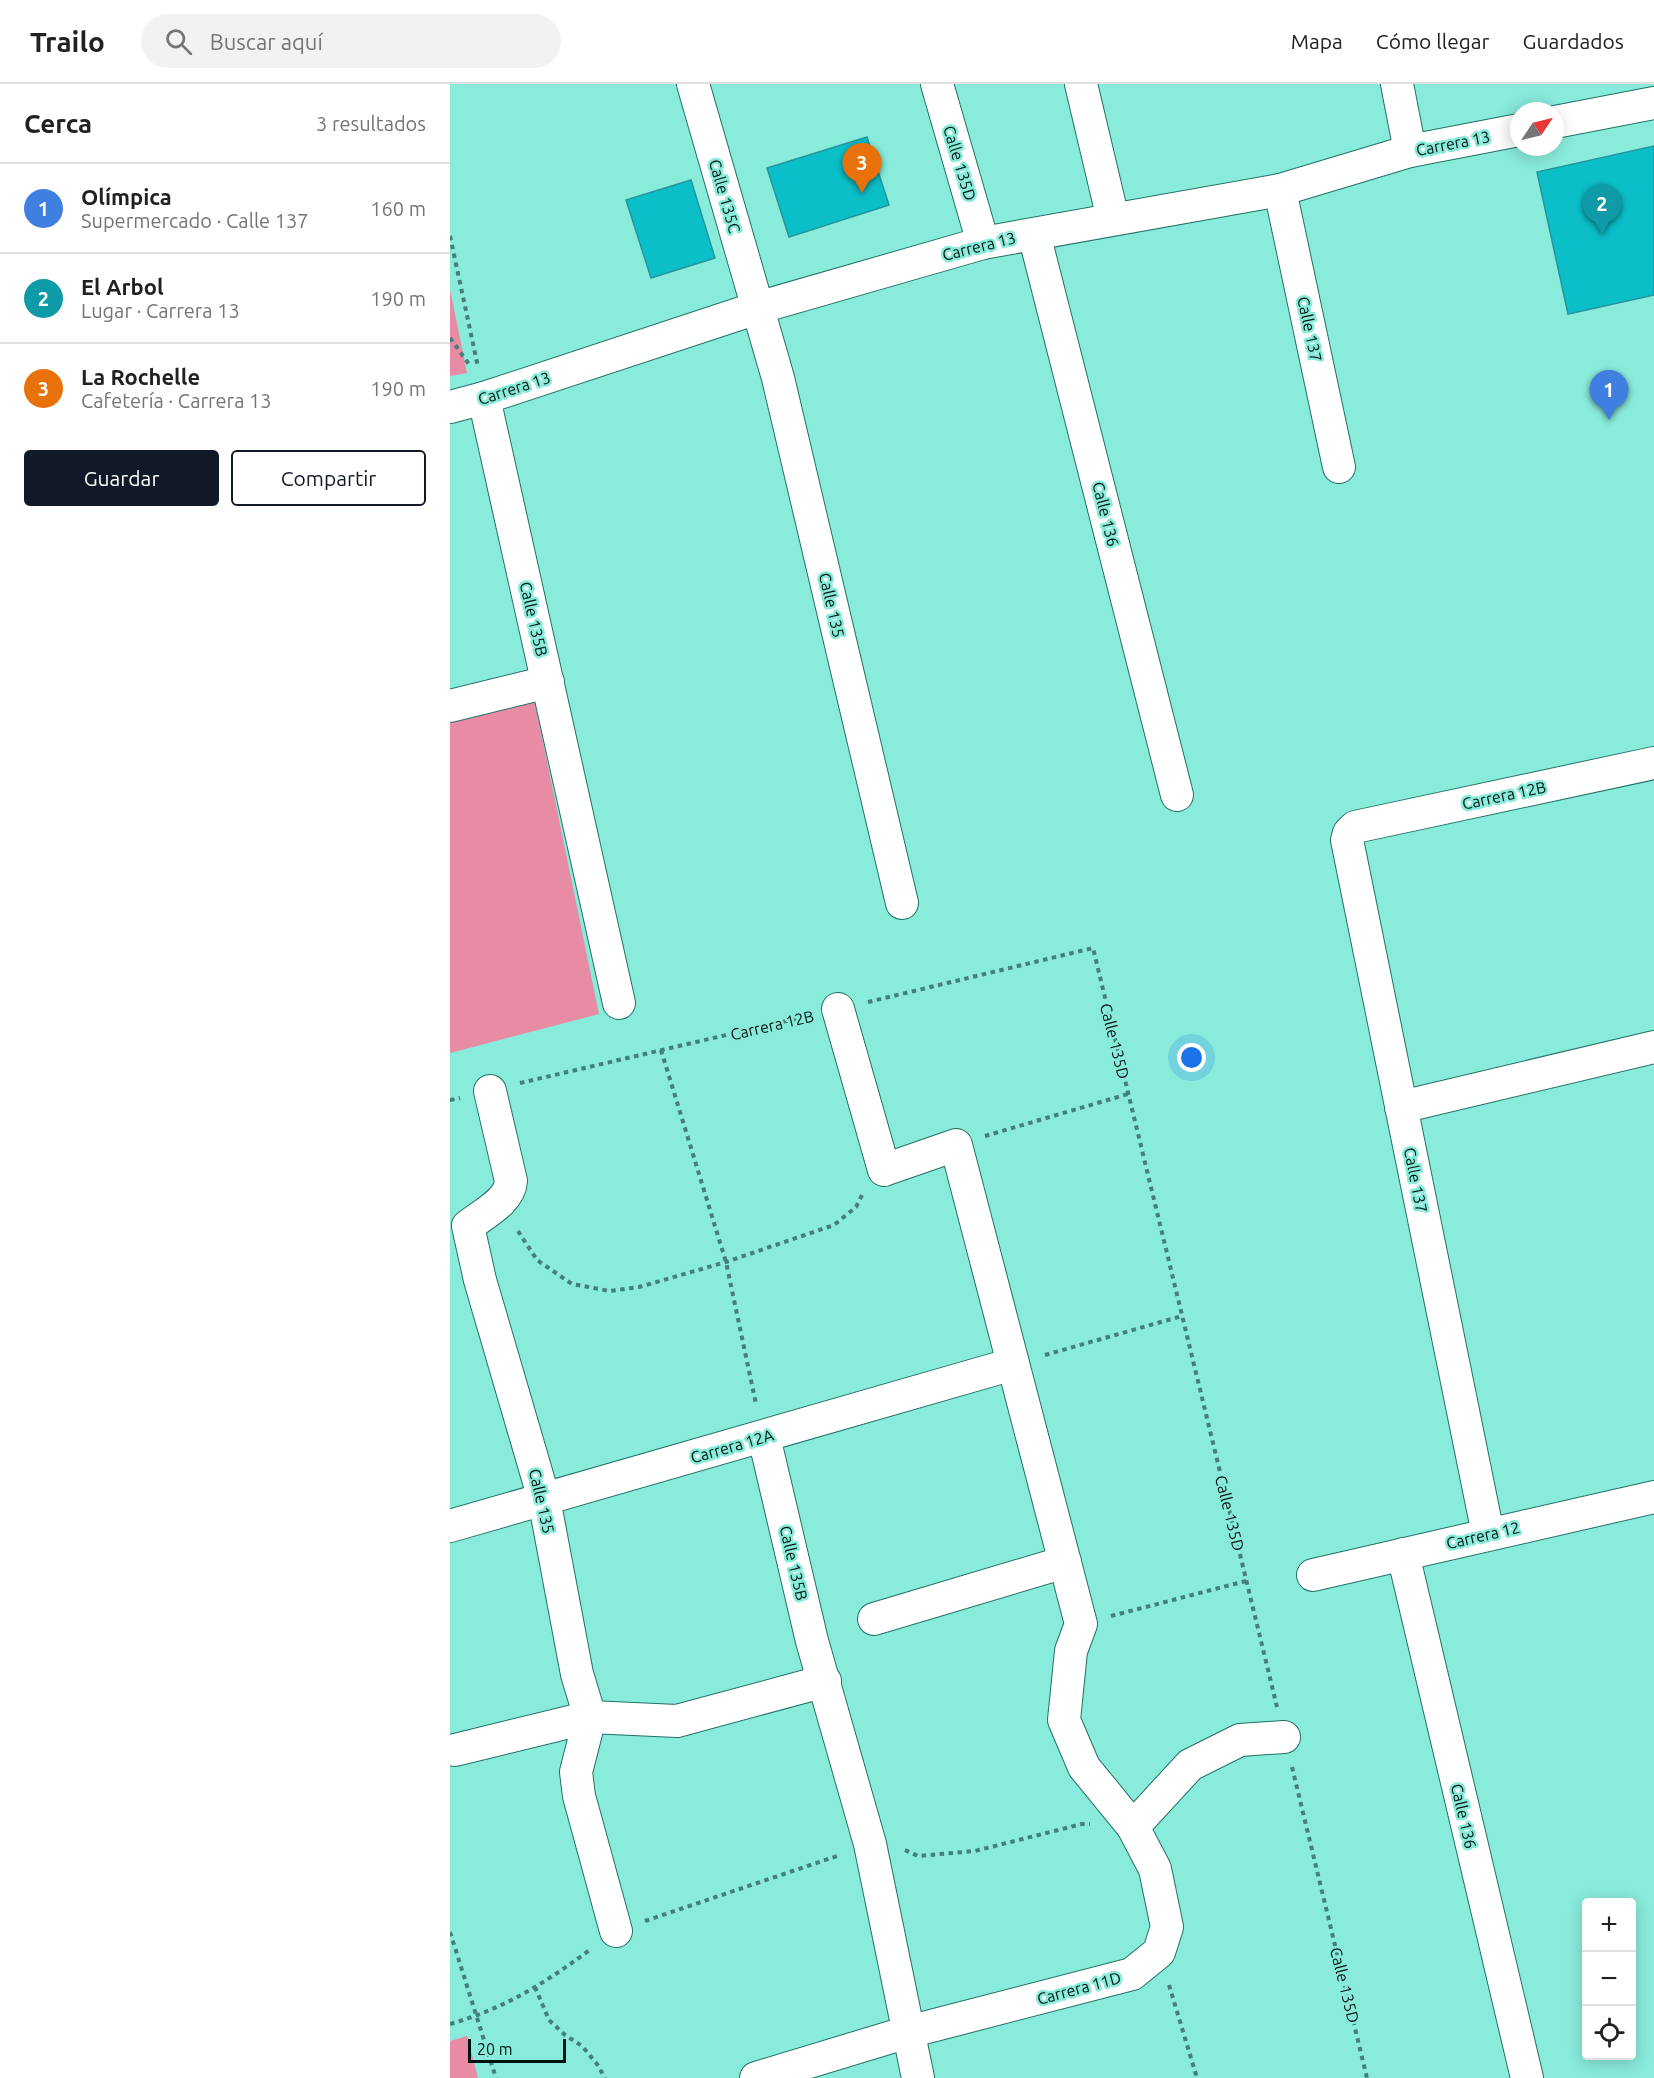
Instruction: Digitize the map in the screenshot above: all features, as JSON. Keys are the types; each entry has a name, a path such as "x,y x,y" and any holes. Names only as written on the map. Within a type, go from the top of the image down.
{"street":[{"name":"Calle 135C","path":"693,84 757,308"},
{"name":"Calle 135D","path":"937,84 983,243"},
{"path":"1081,84 1113,219"},
{"path":"1397,84 1410,151"},
{"path":"1564,120 1643,98"},
{"name":"Carrera 13","path":"450,407 482,389 983,243 1280,190 1410,151 1510,131"},
{"name":"Calle 137","path":"1280,190 1339,467"},
{"name":"Calle 136","path":"1034,234 1177,795"},
{"name":"Calle 135","path":"757,308 778,378 902,903"},
{"name":"Calle 135B","path":"482,389 619,1003"},
{"path":"450,706 548,682"},
{"name":"Carrera 12B","path":"1355,827 1654,763"},
{"name":"Calle 137","path":"1355,827 1349,833 1347,840 1488,1534"},
{"path":"838,1009 884,1170 956,1145 1081,1624 1071,1652 1064,1720 1083,1767 1133,1827 1155,1869 1167,1927 1159,1952"},
{"path":"1401,1107 1654,1047"},
{"name":"Calle 135","path":"490,1091 511,1180 508,1194 459,1228 480,1280 544,1499 577,1674 590,1717"},
{"name":"Carrera 12A","path":"450,1526 1013,1364"},
{"name":"Calle 135B","path":"764,1437 812,1641 870,1844 918,2078"},
{"name":"Carrera 12","path":"1313,1575 1654,1497"},
{"name":"Calle 136","path":"1403,1554 1527,2078"},
{"path":"873,1619 1065,1562"},
{"path":"455,1750 590,1717 677,1721 825,1681"},
{"path":"590,1717 576,1772 579,1796 616,1931"},
{"path":"1133,1827 1190,1765 1240,1740 1284,1737"},
{"name":"Carrera 11D","path":"756,2078 908,2032 1132,1974 1159,1952"}],"path":[{"path":"450,236 482,389"},
{"path":"450,338 482,389"},
{"name":"Carrera 12B","path":"450,1100 1093,948"},
{"name":"Calle 135D","path":"1093,948 1367,2078"},
{"path":"661,1050 726,1262 764,1437"},
{"path":"956,1145 1128,1094"},
{"path":"499,1202 537,1260 572,1284 610,1291 639,1287 726,1262 834,1226 856,1207 869,1184 884,1170"},
{"path":"1013,1364 1182,1316"},
{"path":"1081,1624 1246,1581"},
{"path":"450,2024 477,2016 514,2000 616,1931 870,1844 893,1845 918,1856 975,1851 1082,1824 1133,1827"},
{"path":"450,1932 496,2078"},
{"path":"1159,1952 1197,2078"},
{"path":"535,1987 549,2019 564,2035 582,2046 605,2078"}],"shaded area":[{"path":"450,289 467,373 450,376"},
{"path":"534,698 599,1014 450,1053 450,718"},
{"path":"467,2036 478,2078 450,2078 450,2041"}],"building":[{"path":"867,137 889,205 789,237 767,168"},
{"path":"1654,146 1654,295 1568,314 1537,172"},
{"path":"691,180 715,258 651,278 626,200"}],"place":[{"name":"La Rochelle","path":"862,193"},
{"name":"El Arbol","path":"1602,234"},
{"name":"Olímpica","path":"1609,420"}]}
